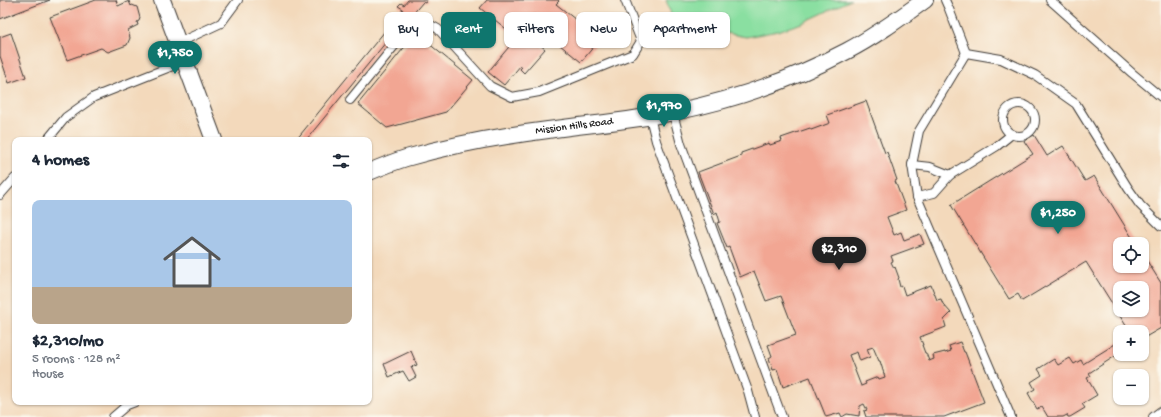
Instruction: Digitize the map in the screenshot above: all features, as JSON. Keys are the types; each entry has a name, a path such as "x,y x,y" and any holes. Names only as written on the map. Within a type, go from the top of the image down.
{"street":[{"path":"162,0 213,137"},
{"name":"Mission Hills Road","path":"372,171 405,158 482,140 673,113 754,92 795,76 848,51 925,0"}],"lane":[{"path":"178,43 221,23 238,0"},
{"path":"350,100 410,28 422,20 438,29 490,86 512,96 538,92 633,54 641,41 625,0"},
{"path":"945,0 966,52"},
{"path":"1050,0 1161,97"},
{"path":"966,52 919,131 912,165 917,197 1011,417"},
{"path":"966,52 1001,59 1035,75 1076,104 1140,205 1161,226"},
{"path":"49,137 66,117 94,97 185,61"},
{"path":"673,113 681,144 782,417"},
{"path":"650,116 656,141 748,391 755,417"},
{"path":"917,197 934,193 950,176 997,146 1012,134"},
{"path":"912,165 930,167 950,176"},
{"path":"0,195 12,181"},
{"path":"114,417 127,405"},
{"path":"1153,417 1161,411"}],"green space":[{"path":"666,0 851,0 802,23 778,31 746,37 730,34 730,12 670,12"}],"building":[{"path":"0,0 50,0 0,19"},
{"path":"96,0 116,0 118,6 129,1 131,6 137,7 140,18 137,22 138,25 128,30 130,38 127,45 108,52 101,48 67,60 50,17"},
{"path":"408,0 427,0 425,3 423,2 414,12 401,12 403,9 398,6 401,3 404,5"},
{"path":"487,0 558,0 559,1 556,4 566,12 504,12 504,27 496,21 496,12 485,12 480,8"},
{"path":"568,14 576,20 576,48 593,48 581,62 564,48 568,48"},
{"path":"384,32 384,45 308,137 298,137"},
{"path":"11,33 26,77 9,83 0,56 0,37"},
{"path":"433,47 473,80 446,112 387,128 358,104 404,48"},
{"path":"508,48 545,49 524,73 520,69 522,67 521,65 504,85 488,72"},
{"path":"866,101 885,153 887,152 897,180 895,181 906,210 887,217 894,235 901,232 904,240 920,234 924,244 891,256 893,261 891,262 894,268 895,267 899,278 900,287 902,286 905,295 931,285 937,300 941,299 943,304 951,313 944,320 946,327 920,337 925,353 929,361 934,359 933,355 951,351 949,346 960,342 984,402 944,417 866,417 864,411 867,410 864,404 860,406 859,416 847,414 842,417 840,413 826,417 810,377 783,387 777,369 773,370 769,358 772,356 768,345 796,335 781,296 766,301 754,271 740,277 729,247 727,248 717,223 720,222 717,212 714,214 698,172 741,156 741,153 769,143 770,145 782,141 781,138 830,123 827,115","holes":["873,347 885,377 879,379 878,377 865,382 866,384 861,386 849,355 857,352 860,361 870,357 867,349"]},
{"path":"1034,135 1047,156 1063,146 1085,181 1094,176 1132,237 1113,237 1113,273 1149,273 1149,264 1161,283 1161,328 1149,335 1149,325 1126,325 1121,317 1149,317 1149,281 1113,281 1113,305 1086,262 1022,301 1018,294 1009,299 951,205 1033,154 1024,141"},
{"path":"1113,345 1113,358 1089,373 1091,376 1087,378 1097,395 1082,404 1085,408 1070,417 1067,415 1063,417 1048,417 1042,407 1037,409 1028,393 1035,389 1031,382 1042,375 1038,369 1054,359 1058,365 1070,358 1074,364 1081,360 1083,364"},
{"path":"411,351 417,365 411,367 416,377 409,381 403,371 389,377 384,364"}]}
